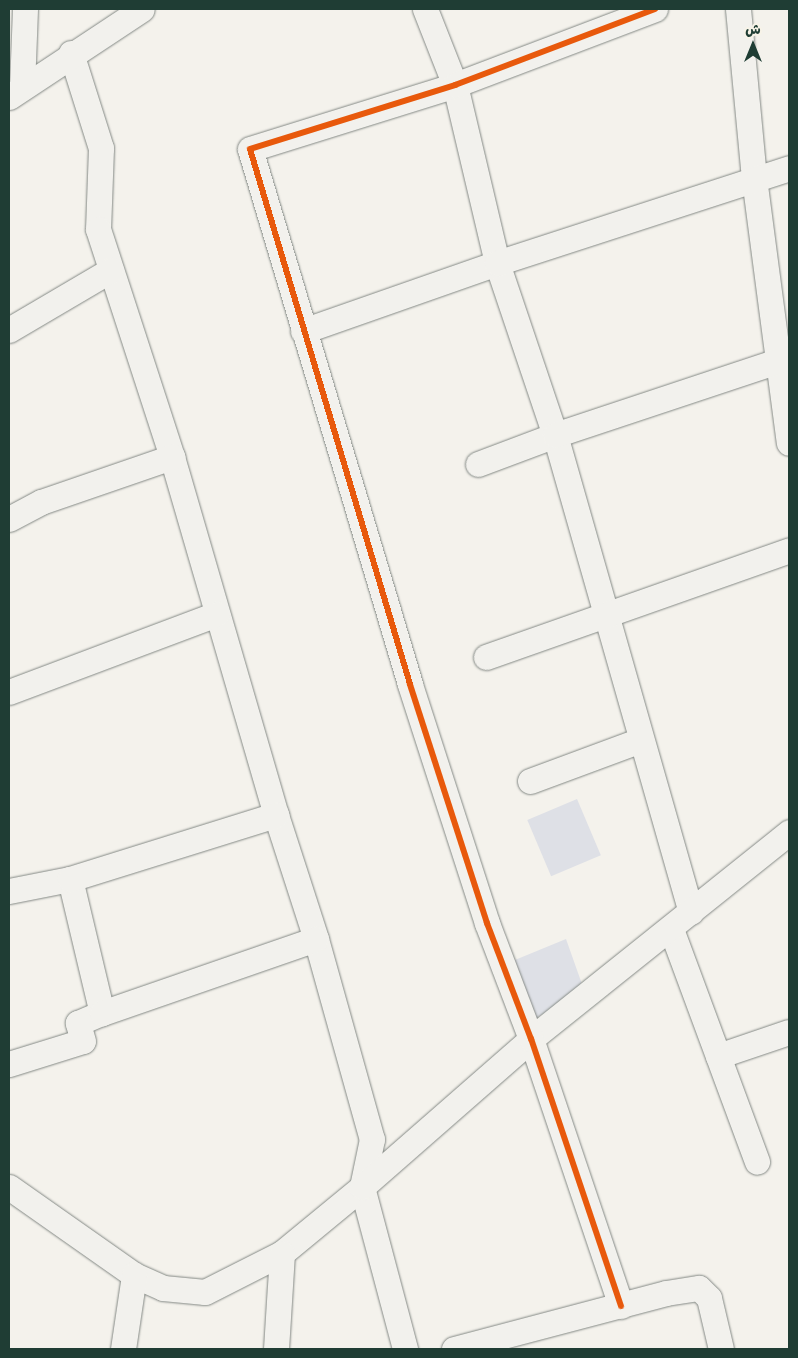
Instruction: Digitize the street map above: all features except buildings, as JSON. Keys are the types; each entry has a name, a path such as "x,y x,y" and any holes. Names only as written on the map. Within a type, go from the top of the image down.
{"street":[{"path":"16,92 25,9"},
{"path":"16,92 142,9"},
{"path":"425,9 455,85 497,263 555,435 604,615 691,912"},
{"path":"621,1306 531,1039 488,924 422,721 303,331 250,149 455,85 655,9"},
{"path":"738,9 754,178 783,360 789,443"},
{"path":"71,54 101,148 98,229 172,457 276,815 316,938 372,1139 362,1187 405,1349"},
{"path":"303,331 497,263 789,168"},
{"path":"9,330 111,270"},
{"path":"478,464 555,435 783,360"},
{"path":"9,519 41,502 172,457"},
{"path":"486,657 789,550"},
{"path":"9,692 217,614"},
{"path":"530,781 641,740"},
{"path":"9,891 70,879 276,815"},
{"path":"9,1189 134,1275 163,1288 205,1292 282,1253 362,1187 531,1039 671,929 789,832"},
{"path":"70,879 102,1013"},
{"path":"671,929 757,1162"},
{"path":"9,1064 83,1042 78,1024 102,1013 316,938"},
{"path":"718,1056 789,1032"},
{"path":"276,1349 282,1253"},
{"path":"123,1349 134,1275"},
{"path":"454,1349 528,1341 621,1306 666,1293 699,1288 709,1298 721,1349"}],"cycle path":[{"path":"621,1306 531,1039 487,923 410,684 250,149 455,85 655,9"}]}
